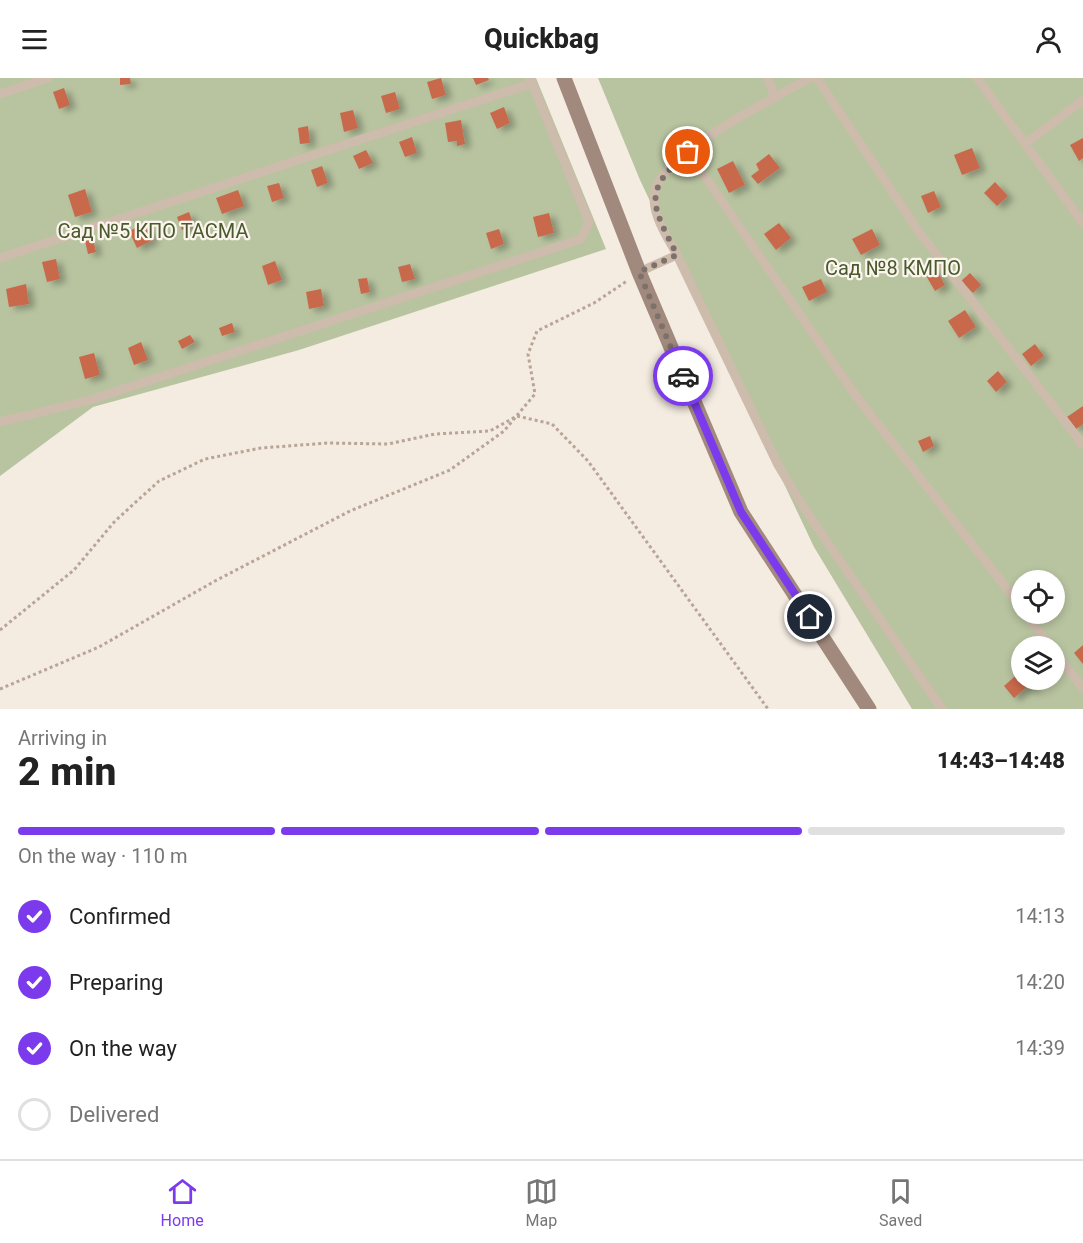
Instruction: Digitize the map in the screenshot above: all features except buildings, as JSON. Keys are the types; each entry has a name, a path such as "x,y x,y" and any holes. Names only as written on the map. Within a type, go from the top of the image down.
{"main road":[{"path":"564,78 639,272 741,512 869,709"}],"lane":[{"path":"0,94 48,78"},
{"path":"768,78 775,98"},
{"path":"810,78 697,144 666,171 655,190 656,212 778,465 804,508 942,709"},
{"path":"817,78 920,232 1083,445"},
{"path":"977,78 1083,223"},
{"path":"0,258 532,81 590,222 581,239 90,400 0,422"},
{"path":"1024,143 1083,100"},
{"path":"688,152 856,396 1011,594"},
{"path":"639,272 677,255"},
{"path":"1033,624 1043,636"},
{"path":"1065,665 1083,688"}],"path":[{"path":"0,689 99,647 215,581 350,511 450,470 504,431 535,394 528,354 537,331 594,303 639,272"},
{"path":"0,630 74,570 115,521 159,481 205,459 261,448 328,442 388,444 435,435 490,430 517,416 552,424 588,461 768,709"}],"green space":[{"name":"Сад №5 КПО ТАСМА","path":"0,78 536,78 606,249 299,350 93,407 0,476"},
{"name":"Сад №8 КМПО","path":"598,78 1083,78 1083,709 912,709 814,547 640,180"}],"way so far":[{"path":"683,376 639,272 677,255 656,212 655,190 666,171 688,152"}],"route":[{"path":"683,376 741,512 810,617"}]}
